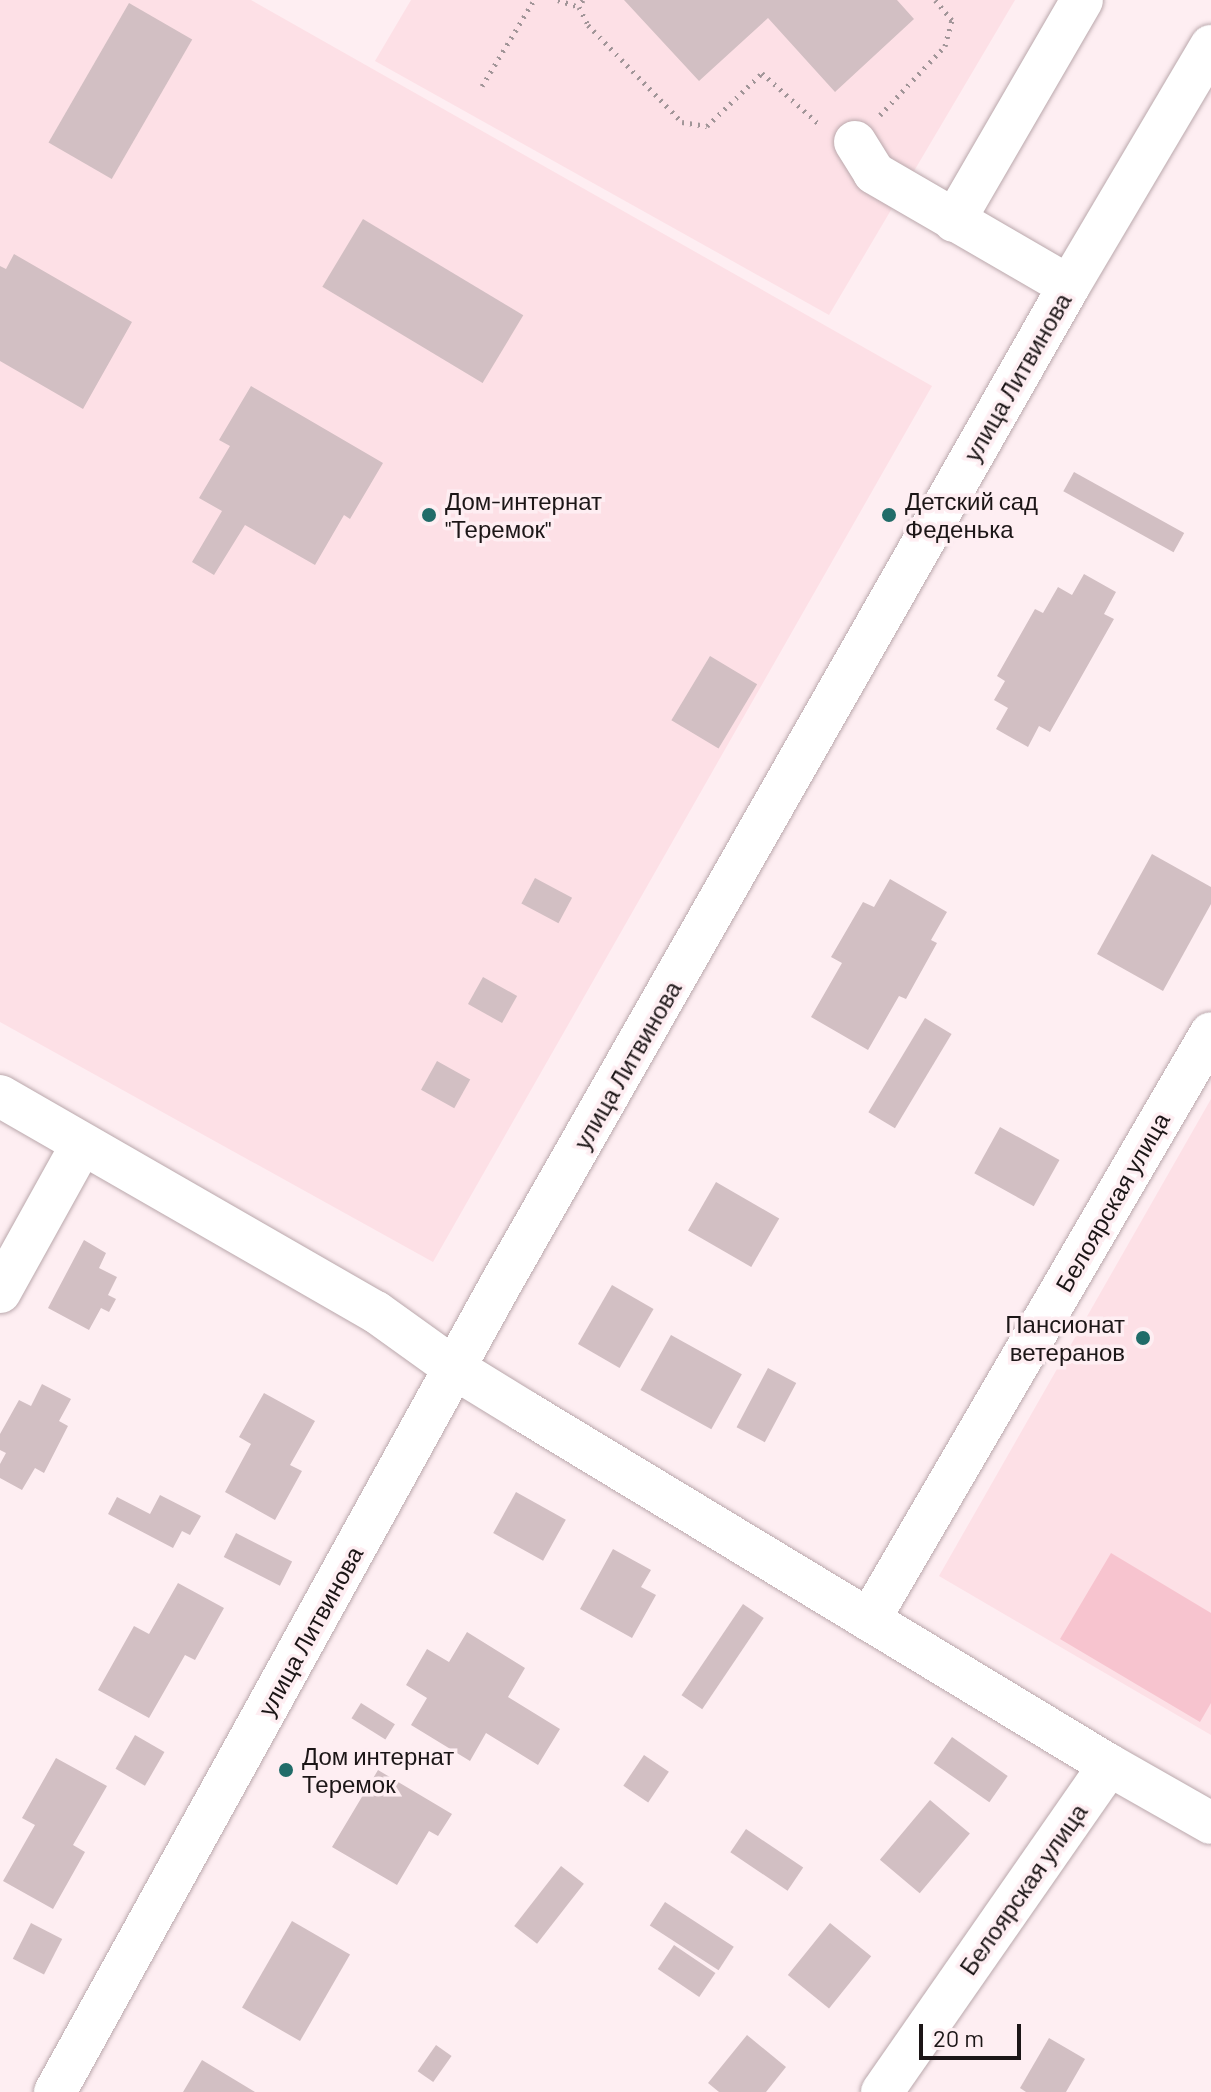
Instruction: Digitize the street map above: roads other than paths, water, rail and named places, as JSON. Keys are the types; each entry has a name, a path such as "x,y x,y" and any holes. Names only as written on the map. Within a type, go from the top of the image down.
{"street":[{"path":"954,221 1082,0"},
{"name":"улица Литвинова","path":"55,2092 454,1368 1069,286 1211,46"},
{"path":"855,142 874,173 1069,286"},
{"name":"Белоярская улица","path":"869,1620 1211,1033"},
{"path":"0,1096 376,1312 454,1368 1109,1765 1211,1823"},
{"path":"0,1292 82,1144"},
{"name":"Белоярская улица","path":"882,2092 1109,1765"}],"place":[{"name":"Дом-интернат \"Теремок\"","path":"429,515"},
{"name":"Детский сад Феденька","path":"889,515"},
{"name":"Пансионат ветеранов","path":"1143,1338"},
{"name":"Дом интернат Теремок","path":"286,1770"}]}
